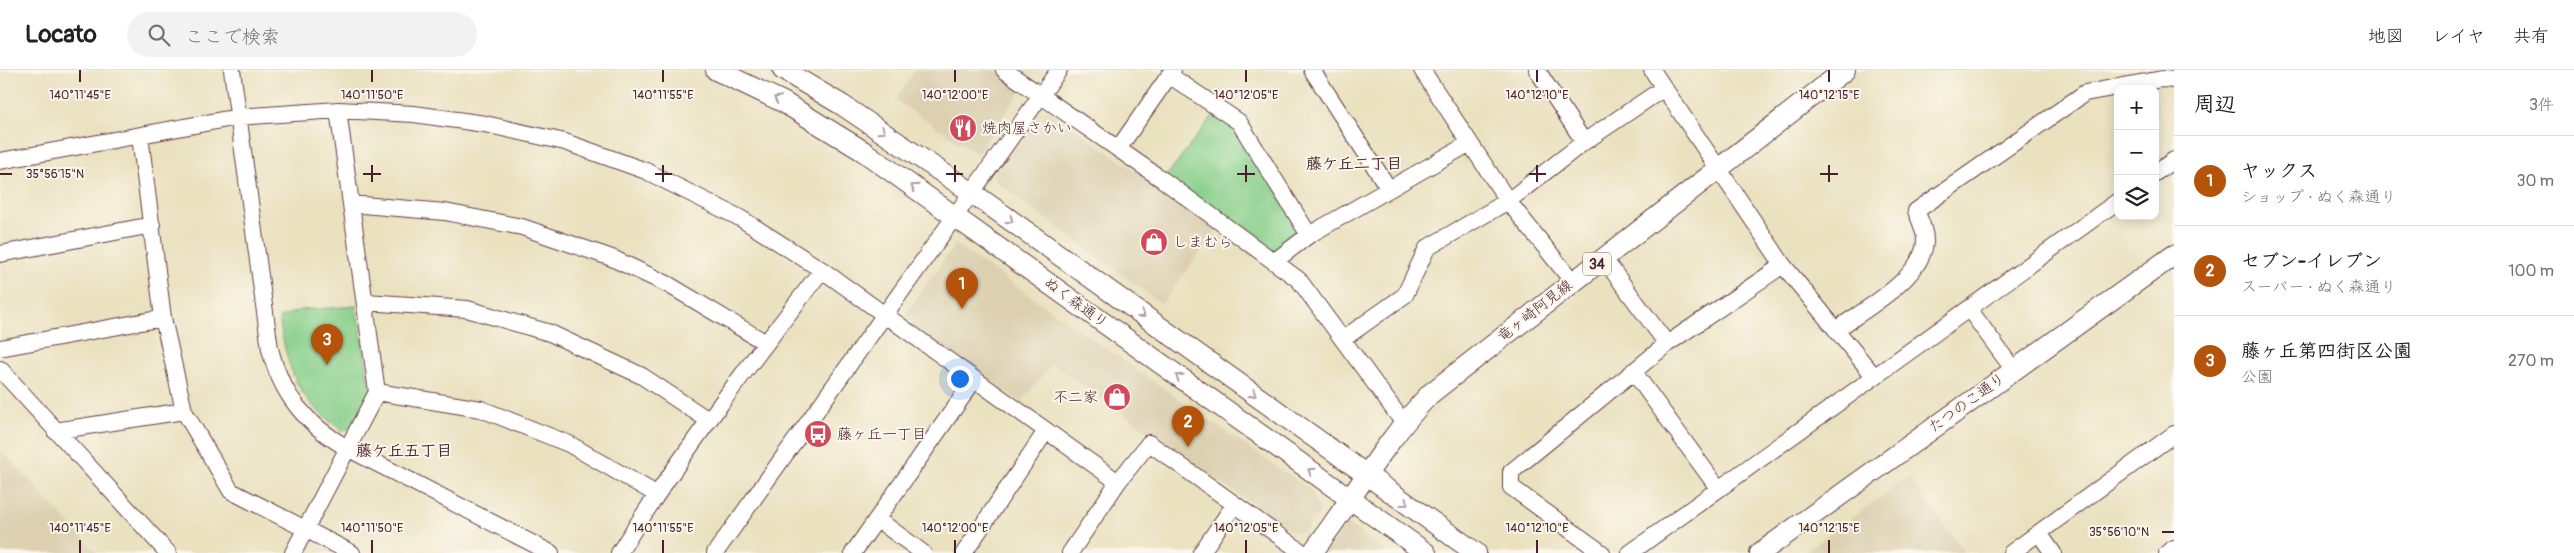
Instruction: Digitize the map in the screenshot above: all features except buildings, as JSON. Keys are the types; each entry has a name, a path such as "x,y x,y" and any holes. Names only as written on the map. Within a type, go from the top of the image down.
{"main road":[{"name":"ぬく森通り","path":"716,70 783,102 862,151 954,214 1426,553"},
{"name":"ぬく森通り","path":"783,70 842,104 971,192 1476,553"},
{"name":"竜ヶ崎阿見線","path":"1312,553 1403,422 1430,394 1845,70"},
{"name":"たつのこ通り","path":"1760,553 2174,254"}],"street":[{"path":"232,70 274,365 282,386 307,420 326,436 551,553"},
{"path":"1004,70 1118,149 1299,280 1403,422"},
{"path":"715,553 954,214 1059,70"},
{"path":"1312,70 1389,189"},
{"path":"1422,70 1508,201 1573,282"},
{"path":"1537,70 1584,142"},
{"path":"1652,70 1783,264 1874,376"},
{"path":"1118,149 1171,73 1239,122 1309,235"},
{"path":"1837,329 1891,290 1914,268 1922,255 1925,240 1922,225 1916,211 2086,93 2162,79 2174,80"},
{"path":"1343,339 1405,296 1427,248 1508,201 1584,142 1664,88"},
{"path":"293,553 377,392 338,110"},
{"path":"0,161 238,117 338,110 414,114 485,124 565,142 646,171 740,218 822,270 1118,482"},
{"path":"140,136 163,318 184,411 231,491 352,553"},
{"path":"1275,261 1309,235 1470,143"},
{"path":"2159,171 2174,160"},
{"path":"351,204 445,212 522,227 612,258 669,285 766,343"},
{"path":"1630,553 2114,204"},
{"path":"0,254 152,225"},
{"path":"1604,259 1667,344"},
{"path":"1602,553 1511,487 1512,472 1667,344 1783,264"},
{"path":"619,553 656,494 708,420 822,270"},
{"path":"366,302 467,309 550,333 642,376 708,420"},
{"path":"1969,309 2013,369"},
{"path":"0,348 163,318"},
{"path":"0,369 168,553"},
{"path":"1633,371 1718,488"},
{"path":"853,553 974,380"},
{"path":"377,392 481,409 569,444 656,494"},
{"path":"56,431 184,411"},
{"path":"964,553 1046,431"},
{"path":"2011,553 2174,434"},
{"path":"1070,553 1118,482 1148,443 1303,553"},
{"path":"1201,553 1234,505"},
{"path":"878,519 923,553"},
{"path":"2039,533 2053,553"},
{"path":"2167,553 2174,548"}],"shaded area":[{"path":"915,70 995,70 1022,89 977,154 896,100"},
{"path":"1048,110 1217,229 1162,304 995,181 994,173 1037,111"},
{"path":"955,244 1310,490 1320,512 1303,532 1291,531 1052,364 1021,402 901,321"},
{"path":"0,449 97,553 0,553"},
{"path":"1909,477 1965,553 1803,553"},
{"path":"1347,523 1388,553 1324,553"}],"green space":[{"path":"1219,108 1239,122 1309,235 1275,261 1163,180"},
{"path":"356,306 371,392 349,429 341,431 320,413 301,390 290,367 279,318 300,310"}],"place":[{"name":"焼肉屋さかい","path":"963,128"},
{"name":"しまむら","path":"1154,242"},
{"name":"ヤックス","path":"962,309"},
{"name":"藤ヶ丘第四街区公園","path":"327,365"},
{"name":"不二家","path":"1117,397"},
{"name":"藤ヶ丘一丁目","path":"818,434"},
{"name":"セブン-イレブン","path":"1188,447"}],"district":[{"name":"藤ケ丘二丁目","path":"1354,164"},
{"name":"藤ケ丘五丁目","path":"404,451"}]}
